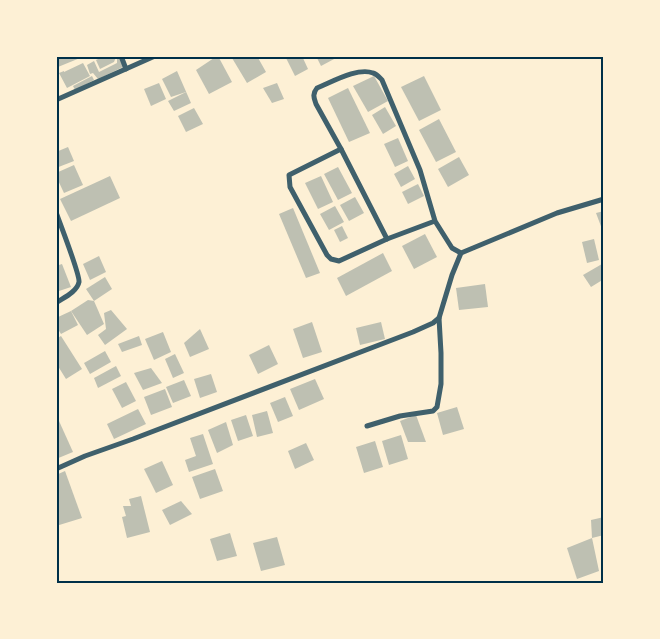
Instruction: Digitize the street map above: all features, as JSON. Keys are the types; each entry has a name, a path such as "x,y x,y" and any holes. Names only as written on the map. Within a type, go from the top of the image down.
{"street":[{"path":"121,56 126,69"},
{"path":"56,100 155,56"},
{"path":"387,239 313,96 317,88 357,72 375,73 382,80 420,170 435,221 452,248 461,253"},
{"path":"341,149 289,175 290,187 331,260 339,261 387,239 435,221"},
{"path":"367,426 400,416 436,409 441,384 439,318 461,253 557,213 604,199"},
{"path":"56,212 79,281 71,293 56,303"},
{"path":"56,469 85,456 413,332 433,323 439,318"}],"building":[{"path":"56,56 79,56 80,58 58,67"},
{"path":"104,56 116,57 114,62 100,69 96,60"},
{"path":"117,56 119,56 123,67 98,79 93,73 90,74 87,65 94,61 99,72 117,63"},
{"path":"217,56 232,82 209,94 196,70"},
{"path":"234,56 257,56 266,72 247,83 232,58"},
{"path":"285,56 302,56 308,69 295,76"},
{"path":"316,56 335,56 336,58 321,66"},
{"path":"83,63 90,76 67,88 59,73"},
{"path":"177,71 191,103 174,111 168,101 186,92 171,97 162,79"},
{"path":"92,76 94,80 75,90 73,86"},
{"path":"374,76 388,101 368,112 353,86"},
{"path":"424,76 441,110 419,121 401,87"},
{"path":"159,83 166,99 151,106 144,89"},
{"path":"277,83 284,99 272,103 263,88"},
{"path":"348,88 370,133 349,142 328,98"},
{"path":"385,107 396,126 383,134 372,115"},
{"path":"194,108 203,124 186,132 178,116"},
{"path":"439,119 456,152 436,162 419,130"},
{"path":"398,138 408,161 395,167 384,144"},
{"path":"68,147 74,161 56,168 56,152"},
{"path":"459,157 469,175 448,187 438,169"},
{"path":"74,165 83,185 64,193 56,173"},
{"path":"408,166 415,179 401,187 394,174"},
{"path":"338,167 352,193 338,200 324,174"},
{"path":"110,176 120,198 71,221 60,199"},
{"path":"321,176 333,202 318,209 305,183"},
{"path":"418,184 424,196 408,204 402,192"},
{"path":"355,197 364,213 349,221 340,205"},
{"path":"335,206 344,222 329,230 320,214"},
{"path":"293,208 320,273 306,278 279,214"},
{"path":"604,211 604,228 602,229 596,213"},
{"path":"342,226 348,238 340,242 334,230"},
{"path":"425,234 437,257 414,269 402,246"},
{"path":"594,239 599,260 587,263 582,242"},
{"path":"383,253 392,271 346,296 337,278"},
{"path":"99,256 106,272 90,280 83,264"},
{"path":"62,264 71,287 56,292 56,266"},
{"path":"602,264 604,279 591,287 583,275"},
{"path":"105,277 112,289 94,301 86,289"},
{"path":"485,284 488,307 459,310 456,288"},
{"path":"88,300 94,301 104,324 87,335 71,311"},
{"path":"111,310 127,329 105,345 98,335 106,329 104,313"},
{"path":"71,311 78,325 61,334 56,326 56,318"},
{"path":"312,322 322,352 303,358 293,329"},
{"path":"381,322 385,339 360,345 356,328"},
{"path":"200,329 209,349 190,357 184,343"},
{"path":"163,332 171,352 154,360 145,339"},
{"path":"61,336 82,369 66,379 56,363 56,339"},
{"path":"139,336 142,345 122,352 118,344"},
{"path":"269,345 278,364 258,374 249,355"},
{"path":"105,351 111,362 90,374 84,363"},
{"path":"175,354 184,373 173,378 165,359"},
{"path":"116,366 121,376 98,388 94,378"},
{"path":"151,368 162,383 143,390 134,373"},
{"path":"211,374 217,392 200,398 194,379"},
{"path":"315,379 324,399 299,410 290,389"},
{"path":"184,380 191,396 173,403 166,387"},
{"path":"126,382 136,401 122,408 112,389"},
{"path":"165,389 172,407 151,415 144,397"},
{"path":"285,397 293,416 278,422 270,403"},
{"path":"457,407 464,429 443,435 437,413"},
{"path":"138,409 146,424 114,439 107,424"},
{"path":"267,411 273,433 257,437 252,415"},
{"path":"246,415 253,436 238,441 231,420"},
{"path":"416,415 426,442 408,442 400,421"},
{"path":"59,421 73,452 56,459 56,424"},
{"path":"226,422 233,445 217,453 208,430"},
{"path":"203,434 213,464 189,472 185,460 196,456 190,438"},
{"path":"401,435 408,459 389,465 382,441"},
{"path":"375,441 383,467 364,473 356,447"},
{"path":"306,443 314,460 295,469 288,451"},
{"path":"162,461 173,485 156,493 144,469"},
{"path":"215,469 223,491 200,499 192,477"},
{"path":"65,471 82,518 56,526 56,475"},
{"path":"141,496 150,532 127,538 122,517 126,516 123,506 131,506 129,499"},
{"path":"181,501 192,514 170,525 162,510"},
{"path":"604,517 604,535 592,538 591,520"},
{"path":"230,533 237,556 217,561 210,539"},
{"path":"277,537 285,565 261,571 253,543"},
{"path":"592,538 599,571 577,579 567,548"}]}
